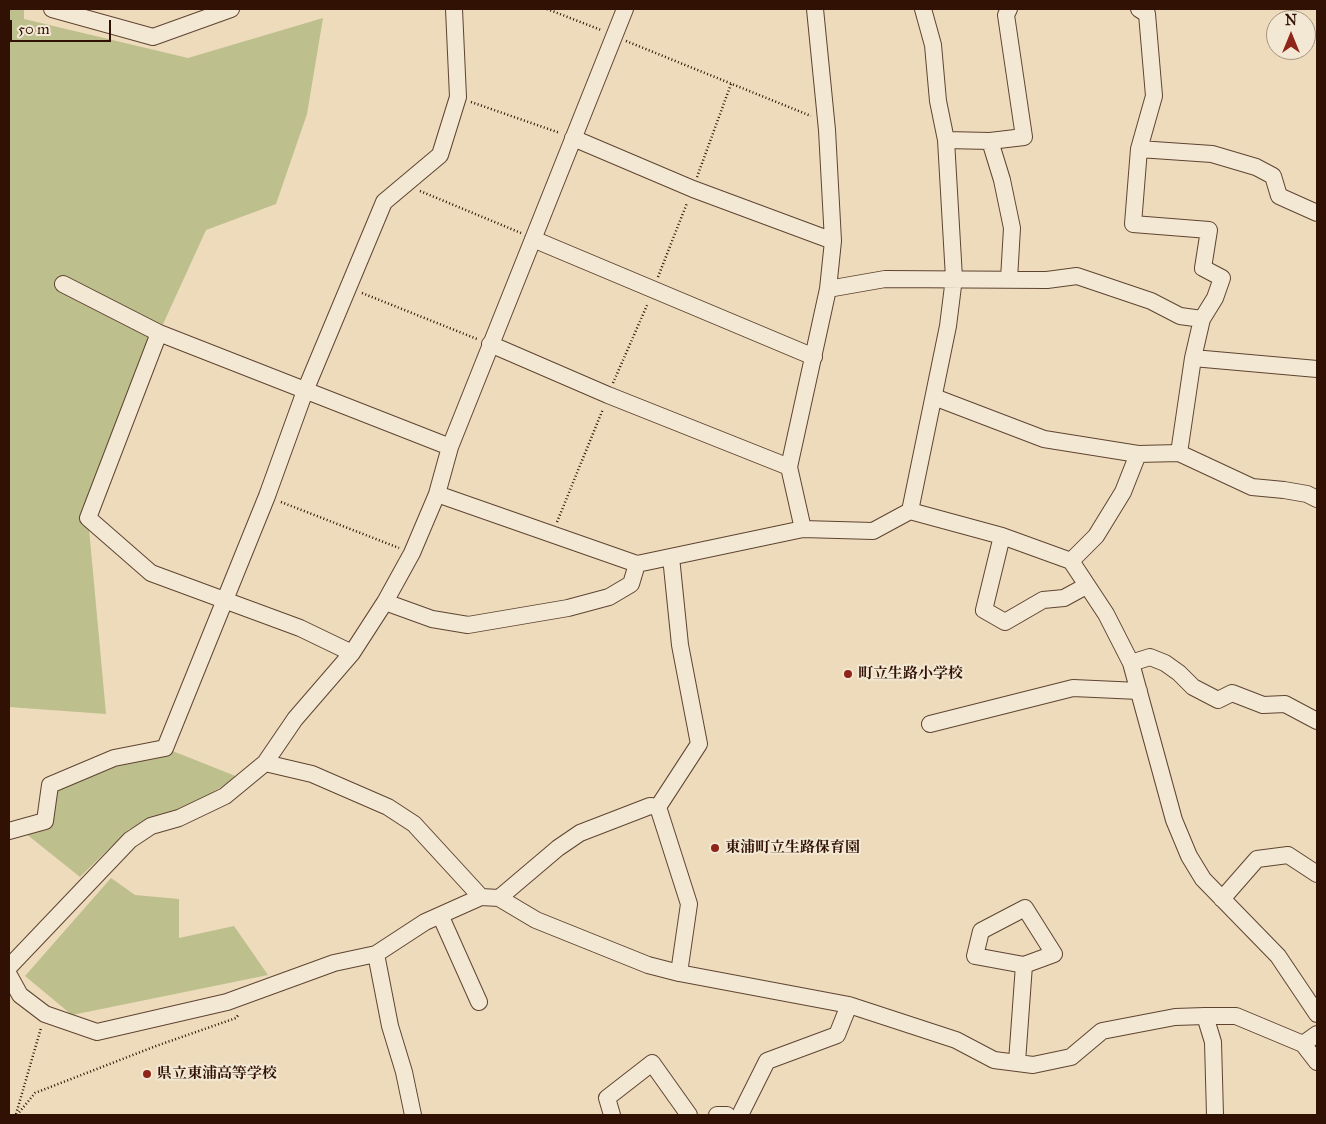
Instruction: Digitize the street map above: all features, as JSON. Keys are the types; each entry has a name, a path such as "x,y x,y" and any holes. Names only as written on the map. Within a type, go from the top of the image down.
{"street":[{"path":"52,9 153,37 231,9"},
{"path":"9,831 45,821 50,785 114,758 165,748 268,496 305,391 384,202 403,184 440,155 458,97 454,9"},
{"path":"9,967 130,840 151,826 179,818 225,796 265,763 295,719 352,652 385,602 412,553 437,494 450,447 625,9"},
{"path":"803,529 789,467 828,289 833,241 827,122 815,9"},
{"path":"910,511 948,326 954,278 946,140 938,101 933,44 923,9"},
{"path":"946,140 990,141 1024,137 1006,15 1009,9"},
{"path":"1145,10 1154,96 1139,149 1133,224 1209,230 1202,268 1222,278 1215,298 1202,319 1193,358 1179,453"},
{"path":"573,138 693,189 833,241"},
{"path":"990,141 1002,180 1012,228 1009,279"},
{"path":"1139,149 1212,154 1256,167 1273,176 1279,196 1317,213"},
{"path":"534,239 814,357"},
{"path":"828,289 885,279 1048,280 1077,276 1151,300 1180,316 1202,319"},
{"path":"63,284 159,333 450,447"},
{"path":"159,333 88,518 152,573 300,628 352,652"},
{"path":"490,344 608,395 789,467"},
{"path":"1193,358 1317,368"},
{"path":"934,397 1044,439 1138,454 1179,453 1252,487 1308,494 1317,499"},
{"path":"1071,561 1096,536 1122,492 1138,454"},
{"path":"437,494 637,564 803,529 873,531 910,511 1002,536 1071,561 1106,614 1131,663 1174,820 1189,856 1203,879 1278,956 1317,1014"},
{"path":"1002,536 984,610 1004,622 1043,600 1064,598 1086,586"},
{"path":"658,807 699,744 680,645 671,557"},
{"path":"385,602 432,618 468,624 508,618 609,597 631,584 637,564"},
{"path":"1131,663 1150,657 1165,663 1179,673 1193,687 1218,700 1232,693 1263,705 1285,704 1317,721"},
{"path":"930,724 1073,688 1139,691"},
{"path":"265,763 312,774 388,807 414,824 481,897"},
{"path":"499,898 558,848 580,833 650,806 658,807"},
{"path":"658,807 688,904 679,974"},
{"path":"1222,899 1257,859 1288,855 1317,874"},
{"path":"9,976 20,995 46,1014 97,1032 227,1002 334,963 376,954 425,922 441,917 481,897 499,898 536,920 648,965 679,974 849,1005 956,1040 994,1060 1032,1065 1071,1057 1102,1031 1175,1017 1236,1016 1303,1044 1317,1062"},
{"path":"1025,908 1054,954 1024,965 975,956 981,931 1025,908"},
{"path":"441,917 478,1002"},
{"path":"376,954 390,1026 404,1072 413,1115"},
{"path":"1017,1062 1024,965"},
{"path":"740,1115 767,1062 837,1036 849,1005"},
{"path":"1205,1016 1213,1042 1215,1115"},
{"path":"1303,1044 1317,1034"},
{"path":"612,1115 607,1098 652,1063 689,1115"},
{"path":"717,1115 726,1115"}],"path":[{"path":"548,9 827,122"},
{"path":"552,535 608,395 653,290 693,189 731,84"},
{"path":"458,97 573,138"},
{"path":"403,184 534,239"},
{"path":"348,288 490,344"},
{"path":"268,496 412,553"},
{"path":"16,1115 35,1093 156,1046 236,1018 241,1011"},
{"path":"16,1115 46,1014"}],"green space":[{"path":"9,9 24,9 24,19 188,58 323,18 307,114 276,204 206,230 159,333 88,518 106,714 9,707"},
{"path":"165,748 238,777 183,810 129,829 80,877 25,833 45,821 50,785"},
{"path":"111,878 135,895 179,899 179,938 234,926 268,975 72,1015 25,976"}],"place":[{"name":"町立生路小学校","path":"848,674"},
{"name":"東浦町立生路保育園","path":"715,848"},
{"name":"県立東浦高等学校","path":"147,1074"}]}
